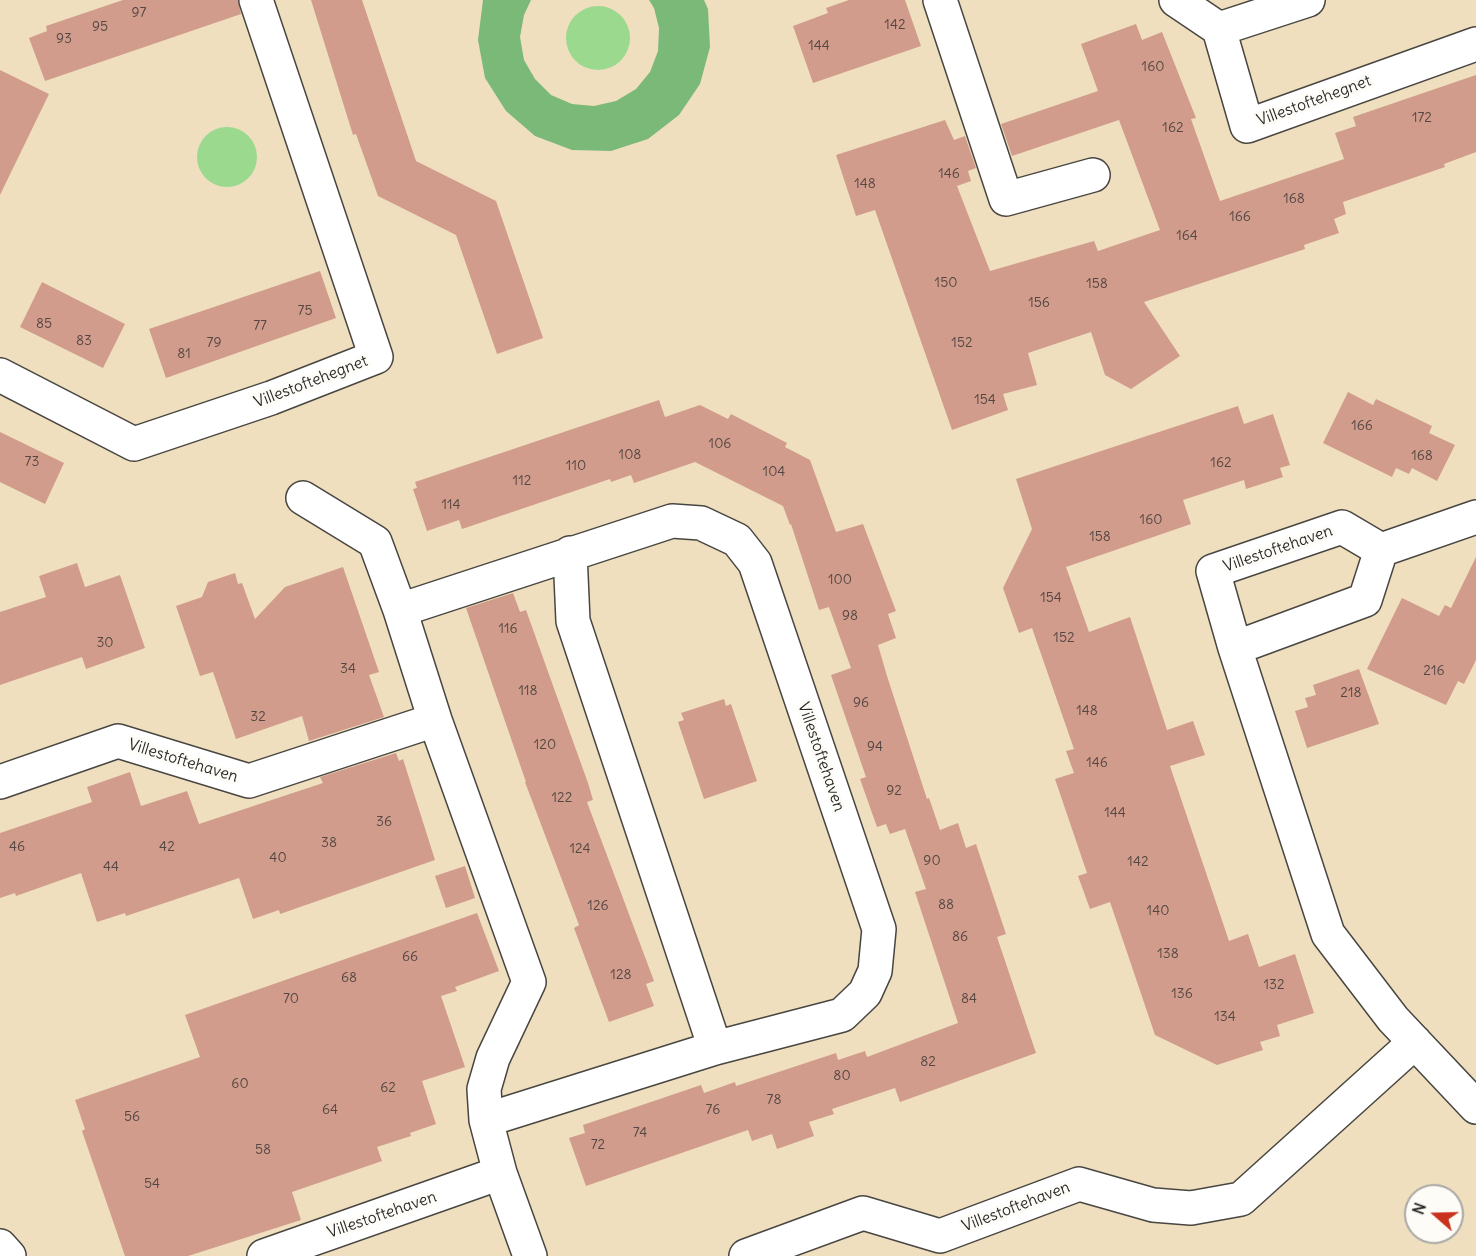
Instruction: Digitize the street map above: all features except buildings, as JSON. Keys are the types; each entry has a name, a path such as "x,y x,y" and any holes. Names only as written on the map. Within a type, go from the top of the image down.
{"street":[{"name":"Villestoftehegnet","path":"0,375 134,444 271,398 376,357 256,0"},
{"path":"940,0 1006,199 1093,176"},
{"path":"1176,0 1219,29 1308,0"},
{"name":"Villestoftehegnet","path":"1219,29 1247,126 1476,44"},
{"path":"303,498 375,542 400,609 435,720 529,982 493,1058 484,1089 486,1120 500,1173 530,1256"},
{"path":"1235,648 1365,600 1382,550 1476,517"},
{"name":"Villestoftehaven","path":"400,609 672,521 701,523 737,540 755,564 879,929 875,971 865,993 842,1015 716,1048 486,1120"},
{"name":"Villestoftehaven","path":"1382,550 1342,527 1213,571 1235,648 1328,934 1393,1019 1476,1107"},
{"path":"570,553 573,621 716,1048"},
{"name":"Villestoftehaven","path":"0,782 118,741 249,781 435,720"},
{"name":"Villestoftehaven","path":"746,1256 863,1213 940,1236 1079,1184 1152,1205 1191,1208 1241,1199 1415,1042"},
{"name":"Villestoftehaven","path":"264,1256 500,1173"},
{"path":"0,1246 9,1256"}],"green space":[{"path":"483,0 531,0 524,15 520,37 524,60 535,79 551,95 572,104 594,106 616,101 636,89 650,72 658,51 659,28 654,8 649,0 704,0 708,9 710,47 700,84 679,115 648,139 611,151 572,150 535,136 506,111 485,78 478,40"},
{"path":"592,6 604,6 621,15 628,26 630,38 628,50 621,61 604,70 592,70 580,65 571,56 566,44 566,32 571,20 580,11"},
{"path":"227,127 244,132 252,140 257,157 252,174 244,182 227,187 210,182 202,174 197,157 202,140 210,132"}]}
